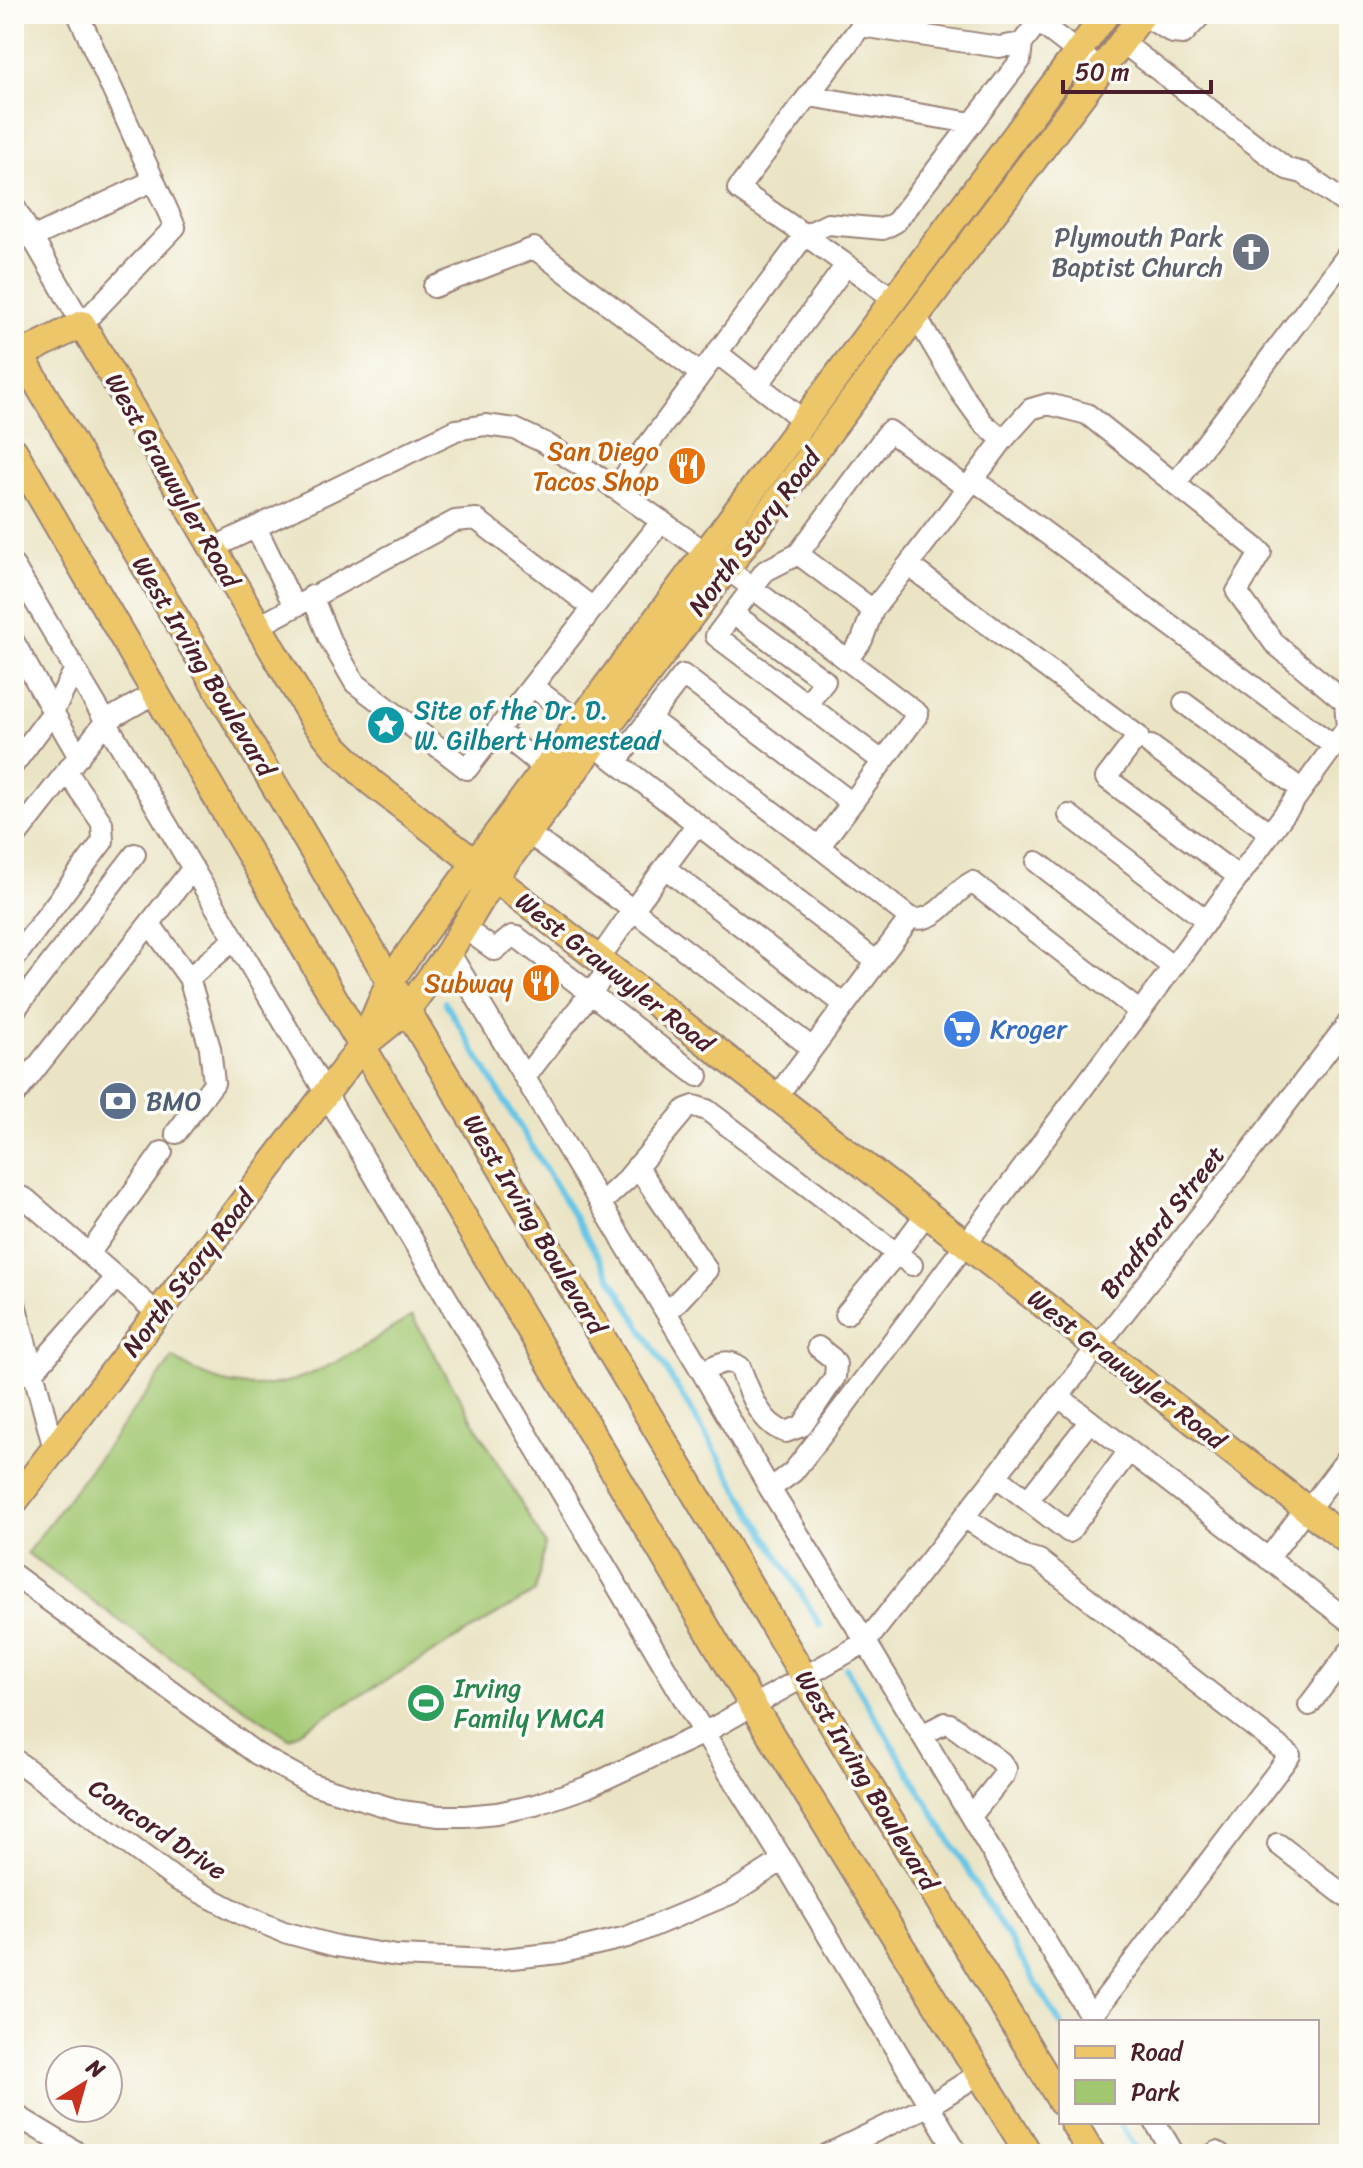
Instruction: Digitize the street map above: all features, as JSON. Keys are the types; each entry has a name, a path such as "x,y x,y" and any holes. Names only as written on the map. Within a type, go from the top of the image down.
{"main road":[{"name":"North Story Road","path":"14,1502 362,1046 407,1010 464,928 485,871 546,769 1106,14"},
{"name":"North Story Road","path":"362,1046 390,981 424,932 528,833 1142,14"},
{"path":"894,299 916,316"},
{"path":"16,352 82,324"},
{"name":"West Grauwyler Road","path":"82,324 314,721 371,782 1349,1542"},
{"name":"West Irving Boulevard","path":"16,352 804,1676 1059,2098"},
{"name":"West Irving Boulevard","path":"14,451 753,1706 1029,2154"},
{"path":"1074,2124 1092,2154"}],"street":[{"path":"14,206 82,324 175,227 78,14"},
{"path":"1142,14 1173,33 1183,34 1202,14"},
{"path":"615,489 805,235 828,224 883,229 896,222 1020,61 1022,43 1037,17 1101,70"},
{"path":"894,299 738,189 865,20 999,47 1022,43"},
{"path":"1122,42 1287,169 1303,173 1349,206"},
{"path":"809,96 972,123"},
{"path":"32,238 154,180"},
{"path":"434,287 534,248 701,374"},
{"path":"1175,484 1349,253"},
{"path":"758,385 846,265"},
{"path":"916,316 962,394 983,423 1003,440"},
{"path":"717,353 803,420"},
{"path":"770,1489 793,1472 966,1244 1347,728 1345,702 1274,643 1237,592 1261,552 1087,414 1048,404 1031,409 1003,440 873,610 862,640 847,660"},
{"path":"213,548 456,430 485,425 515,429 545,443 705,552 918,714 819,847"},
{"path":"882,761 716,636 765,571 798,554 889,431 970,484 1334,746"},
{"path":"259,626 455,521 476,519 593,608"},
{"path":"256,527 355,683 467,769 662,521"},
{"path":"798,554 873,610"},
{"path":"908,565 1138,736 1106,778 1239,877"},
{"path":"17,576 106,721 704,1733 958,2154"},
{"path":"733,613 825,681 807,704"},
{"path":"14,642 19,668 53,712 73,764 102,823 103,841 14,959"},
{"path":"14,764 53,712 75,669"},
{"path":"616,762 683,675 852,803"},
{"path":"532,686 580,722"},
{"path":"14,839 106,721 157,692"},
{"path":"1184,703 1302,790"},
{"path":"650,719 910,918 925,919 943,907 961,887 972,882 1140,1012"},
{"path":"497,730 546,769"},
{"path":"594,745 877,962"},
{"path":"1151,746 1270,833"},
{"path":"1069,815 1207,921"},
{"path":"525,1077 591,993 633,910 697,824"},
{"path":"528,833 812,1048"},
{"path":"14,1011 135,854"},
{"path":"1037,862 1173,967"},
{"path":"14,1096 193,868"},
{"path":"665,868 845,1005"},
{"path":"777,1096 910,918"},
{"path":"150,924 189,978 210,1048 214,1083 176,1133"},
{"path":"464,928 495,950 512,936 517,937 698,1076"},
{"path":"189,978 235,939"},
{"path":"449,952 770,1489 1093,2019 1290,1755 1039,1560 1024,1556 964,1517"},
{"name":"Bradford Street","path":"866,1642 1349,1022"},
{"path":"694,1106 698,1076 717,1051"},
{"path":"601,1203 686,1109 694,1106 707,1110 904,1259"},
{"path":"89,1254 162,1152"},
{"path":"637,1166 707,1270 667,1313"},
{"path":"14,1194 26,1199 157,1313"},
{"path":"846,1314 904,1259 927,1213"},
{"path":"14,1376 34,1371 116,1278"},
{"path":"14,1300 54,1449"},
{"path":"702,1372 723,1362 734,1362 740,1367 759,1410 773,1427 786,1432 802,1426 835,1377 836,1364 818,1347"},
{"path":"1058,1396 1349,1621"},
{"path":"1028,1500 1090,1421"},
{"path":"996,1476 1069,1532 1129,1451"},
{"path":"1268,1559 1349,1456"},
{"path":"14,1575 257,1754 312,1784 401,1811 439,1816 497,1813 535,1805 587,1787 704,1733 866,1642"},
{"path":"1309,1705 1349,1652"},
{"path":"922,1735 945,1723 950,1724 1006,1769 971,1816"},
{"name":"Concord Drive","path":"14,1759 175,1879 243,1915 284,1932 336,1946 397,1956 493,1960 559,1953 627,1937 730,1894 783,1860"},
{"path":"1278,1844 1349,1899"},
{"path":"828,2154 930,2105 979,2074"},
{"path":"14,2114 80,2154"},
{"path":"1156,2124 1174,2154"},
{"path":"1214,2154 1220,2154"}],"green space":[{"path":"412,1316 545,1544 535,1592 289,1738 179,1664 27,1553 173,1358 207,1376 238,1385 268,1385 297,1379 325,1367"}],"waterway":[{"path":"445,1002 820,1625"},
{"path":"846,1668 1059,2022"},
{"path":"1120,2124 1139,2154"}],"place":[{"name":"Plymouth Park Baptist Church","path":"1251,252"},
{"name":"San Diego Tacos Shop","path":"687,466"},
{"name":"Site of the Dr. D. W. Gilbert Homestead","path":"386,725"},
{"name":"Subway","path":"541,983"},
{"name":"Kroger","path":"962,1029"},
{"name":"BMO","path":"118,1101"},
{"name":"Irving Family YMCA","path":"426,1703"}]}
